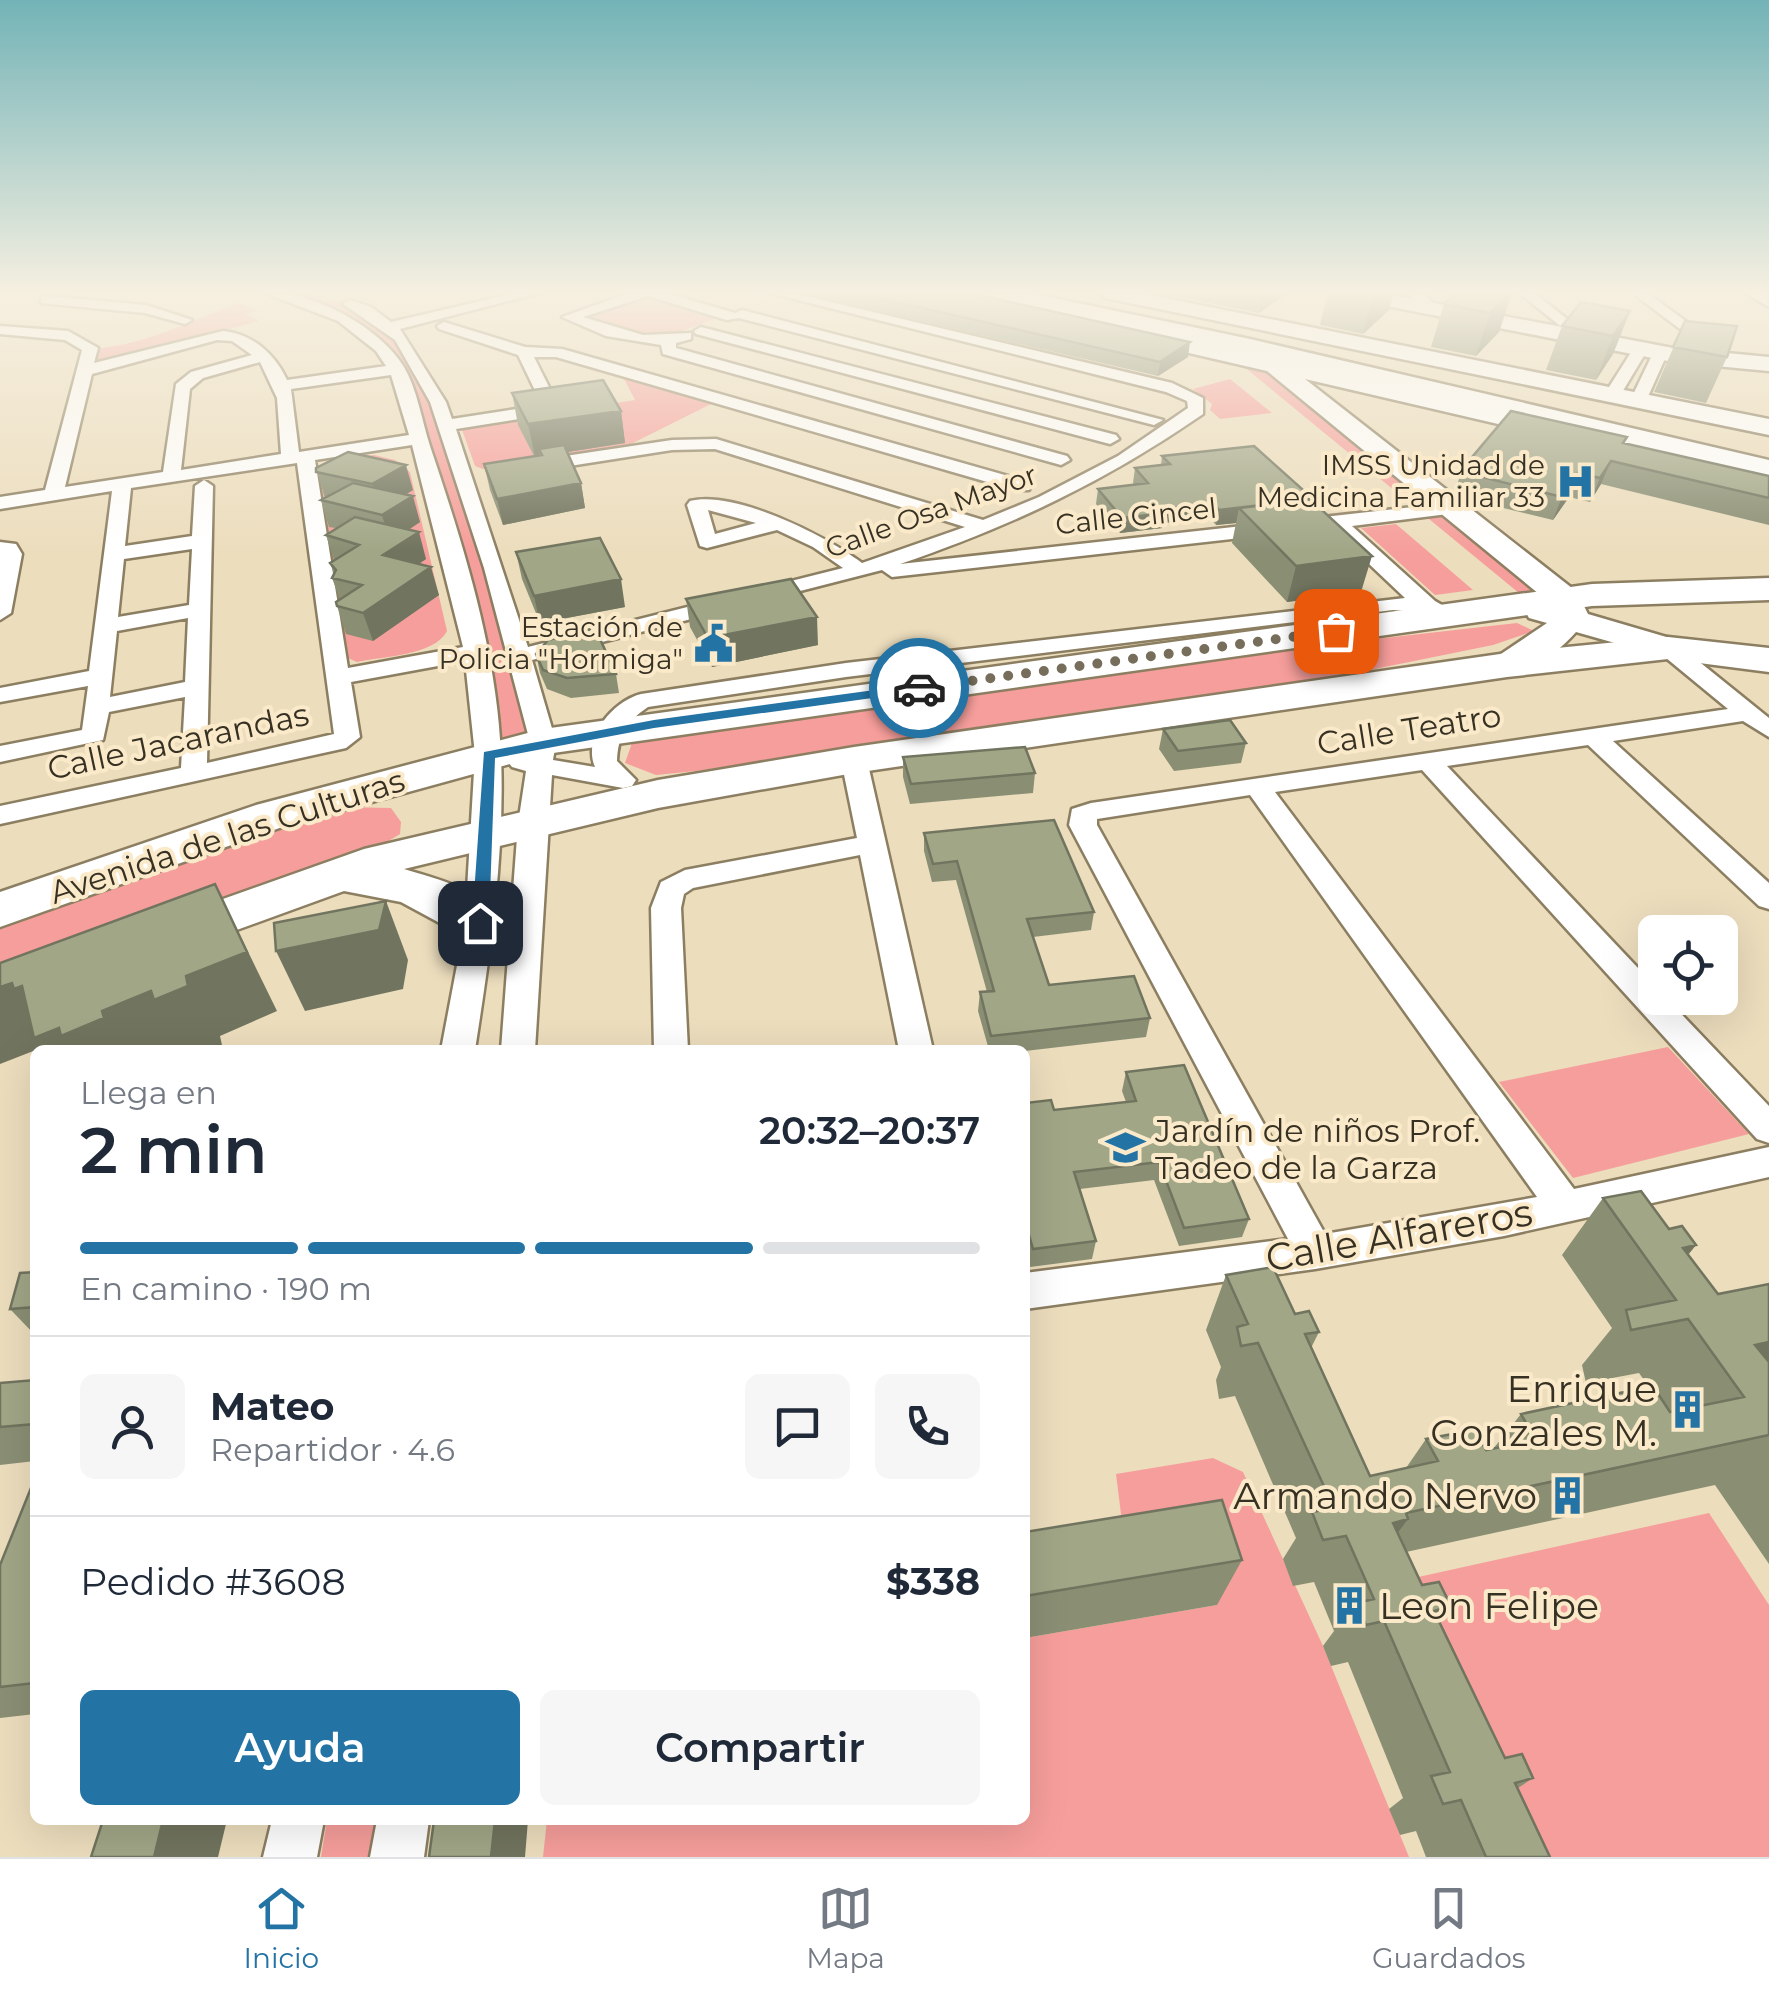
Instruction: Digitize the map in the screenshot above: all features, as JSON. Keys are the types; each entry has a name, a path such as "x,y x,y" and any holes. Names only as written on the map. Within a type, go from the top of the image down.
{"main road":[{"path":"1404,379 1769,450"},
{"path":"1514,401 1769,469"},
{"name":"Avenida de las Culturas","path":"0,910 272,815 488,755 541,754 608,732 1438,611 1522,604 1567,610 1769,589"},
{"path":"1668,648 1769,630"},
{"name":"Avenida de las Culturas","path":"125,952 360,868 482,833 532,824 638,786 854,760 1507,664 1668,648 1769,660"},
{"path":"348,796 380,800 396,806 404,815 406,830 402,840 360,868 448,900 480,923"}],"street":[{"path":"53,496 81,379"},
{"path":"172,478 182,386 192,379"},
{"path":"281,379 285,385 336,676"},
{"path":"285,385 307,379"},
{"path":"414,379 409,406 440,505 476,652 488,755 480,923 459,1045"},
{"path":"431,379 446,425 473,475 521,656 541,754 532,824 518,1045"},
{"path":"446,425 552,409 537,379"},
{"path":"649,379 1022,486"},
{"path":"768,379 1060,460"},
{"path":"789,419 867,379"},
{"path":"882,379 1110,440"},
{"path":"991,379 1154,420"},
{"name":"Calle Osa Mayor","path":"521,656 829,578 984,527 1098,474 1194,412 1198,401 1172,388 1133,379"},
{"path":"1264,379 1309,430"},
{"path":"1286,379 1442,522 1567,610 1548,643 1507,664"},
{"path":"1329,379 1639,448 1769,482"},
{"path":"1532,379 1769,428"},
{"path":"1612,395 1626,379"},
{"path":"1638,401 1643,379"},
{"path":"901,450 1012,384"},
{"path":"409,406 438,402"},
{"path":"0,503 417,439"},
{"path":"520,468 672,445 716,444 984,527"},
{"path":"0,754 94,735 122,486"},
{"path":"194,772 204,486"},
{"path":"1380,490 1408,513 1442,522"},
{"name":"Calle Cincel","path":"829,578 1408,513"},
{"path":"1336,522 1438,611"},
{"path":"778,524 818,538 857,569"},
{"path":"114,554 202,541"},
{"path":"0,613 12,554 5,548"},
{"path":"1490,578 1522,604"},
{"path":"106,626 200,610"},
{"name":"Avenida de las Culturas","path":"1567,610 1668,648"},
{"path":"1668,648 1769,730"},
{"name":"Calle Jacarandas","path":"0,815 337,743 347,738 336,676 476,652"},
{"path":"0,695 101,676"},
{"path":"98,706 197,688"},
{"name":"Calle Teatro","path":"1315,1252 1083,826 1082,816 1091,810 1748,714"},
{"path":"608,732 604,762 638,786"},
{"path":"1591,734 1769,899"},
{"path":"541,754 638,786"},
{"path":"854,760 915,1045"},
{"path":"1427,760 1769,1129"},
{"path":"1256,785 1565,1206"},
{"path":"671,1045 666,908 670,889 685,880 870,844"},
{"name":"Calle Alfareros","path":"1030,1290 1315,1252 1504,1220 1769,1162"},
{"path":"290,1857 297,1825"},
{"path":"397,1857 401,1825"}],"shaded area":[{"path":"398,379 421,379 436,415 533,736 495,746 414,403"},
{"path":"624,379 647,379 719,400 627,446 483,469 475,466 461,427 635,400"},
{"path":"1230,379 1272,413 1220,419 1210,410 1212,404 1193,389"},
{"path":"1258,379 1281,379 1548,595 1525,598"},
{"path":"360,456 395,460 410,472 447,631 431,646 420,650 357,662 348,658 320,474"},
{"path":"1396,524 1473,590 1435,595 1361,528"},
{"path":"1517,623 1534,631 1493,645 1350,674 696,771 656,775 625,763 632,743 686,730 1121,668"},
{"path":"342,807 391,808 401,822 400,834 382,845 0,987 0,919"},
{"path":"1668,1047 1749,1134 1573,1178 1499,1082"},
{"path":"1213,1458 1243,1472 1323,1646 1409,1857 543,1857 546,1825 1030,1825 1030,1637 1217,1605 1123,1530 1116,1474"},
{"path":"1709,1513 1769,1605 1769,1857 1504,1857 1382,1585"},
{"path":"326,1825 376,1825 371,1857 321,1857"}],"building":[{"path":"603,380 621,411 528,424 512,393"},
{"path":"1511,411 1627,437 1623,443 1769,476 1769,498 1611,461 1600,478 1578,473 1562,497 1462,469"},
{"path":"564,445 581,483 497,499 484,464 542,455 539,449"},
{"path":"1254,446 1311,497 1219,510 1213,503 1122,518 1098,489 1148,483 1135,468 1170,464 1162,456"},
{"path":"348,452 406,465 372,484 316,472 316,468"},
{"path":"353,483 413,496 382,515 321,500"},
{"path":"1311,500 1372,556 1296,566 1239,508"},
{"path":"355,517 419,532 383,555 431,567 363,613 337,606 336,602 362,585 332,578 336,570 330,563 359,545 326,535"},
{"path":"600,538 621,579 534,596 516,552"},
{"path":"791,579 817,617 708,638 686,599"},
{"path":"595,628 616,674 567,678 543,670 536,654 548,640"},
{"path":"1230,720 1246,743 1178,751 1163,729"},
{"path":"1025,747 1035,773 911,784 903,757"},
{"path":"1054,820 1094,912 1027,919 1049,985 1134,976 1150,1018 991,1036 980,992 994,991 957,861 933,864 924,833"},
{"path":"215,884 247,952 186,976 188,986 154,1000 151,991 102,1011 104,1018 61,1036 59,1028 34,1038 22,986 14,989 12,983 0,987 0,963"},
{"path":"386,901 379,930 276,951 274,923"},
{"path":"1184,1065 1249,1219 1184,1228 1159,1162 1074,1172 1096,1241 1033,1249 1030,1102 1051,1100 1054,1110 1136,1101 1126,1072"},
{"path":"1641,1191 1669,1229 1682,1226 1696,1245 1683,1248 1718,1294 1769,1284 1769,1342 1755,1345 1769,1362 1769,1435 1406,1513 1408,1519 1393,1523 1422,1585 1439,1582 1451,1606 1434,1611 1505,1758 1522,1754 1533,1778 1515,1783 1550,1857 1486,1857 1461,1800 1443,1804 1431,1776 1450,1772 1384,1621 1366,1625 1356,1603 1374,1599 1346,1536 1323,1540 1312,1512 1334,1508 1258,1343 1241,1346 1237,1327 1248,1324 1226,1275 1273,1267 1295,1314 1309,1311 1319,1332 1305,1334 1370,1476 1438,1461 1426,1439 1474,1430 1486,1450 1536,1440 1521,1414 1653,1386 1670,1412 1744,1397 1688,1319 1631,1330 1626,1310 1676,1300 1603,1198"},
{"path":"30,1272 30,1307 10,1309 20,1273"},
{"path":"30,1380 30,1424 0,1427 0,1383"},
{"path":"30,1490 30,1684 0,1687 0,1565"},
{"path":"1222,1500 1242,1560 1030,1595 1030,1531"},
{"path":"101,1825 162,1825 154,1857 91,1857"},
{"path":"433,1825 494,1825 491,1857 429,1857"}],"way so far":[{"path":"919,688 1336,631"}],"place":[{"name":"IMSS Unidad de Medicina Familiar 33","path":"1575,481"},
{"name":"Estación de Policia \"Hormiga\"","path":"713,643"},
{"name":"Jardín de niños Prof. Tadeo de la Garza","path":"1125,1148"},
{"name":"Enrique Gonzales M.","path":"1687,1410"},
{"name":"Armando Nervo","path":"1567,1495"},
{"name":"Leon Felipe","path":"1349,1605"}],"route":[{"path":"480,923 488,755 654,724 919,688"}]}
